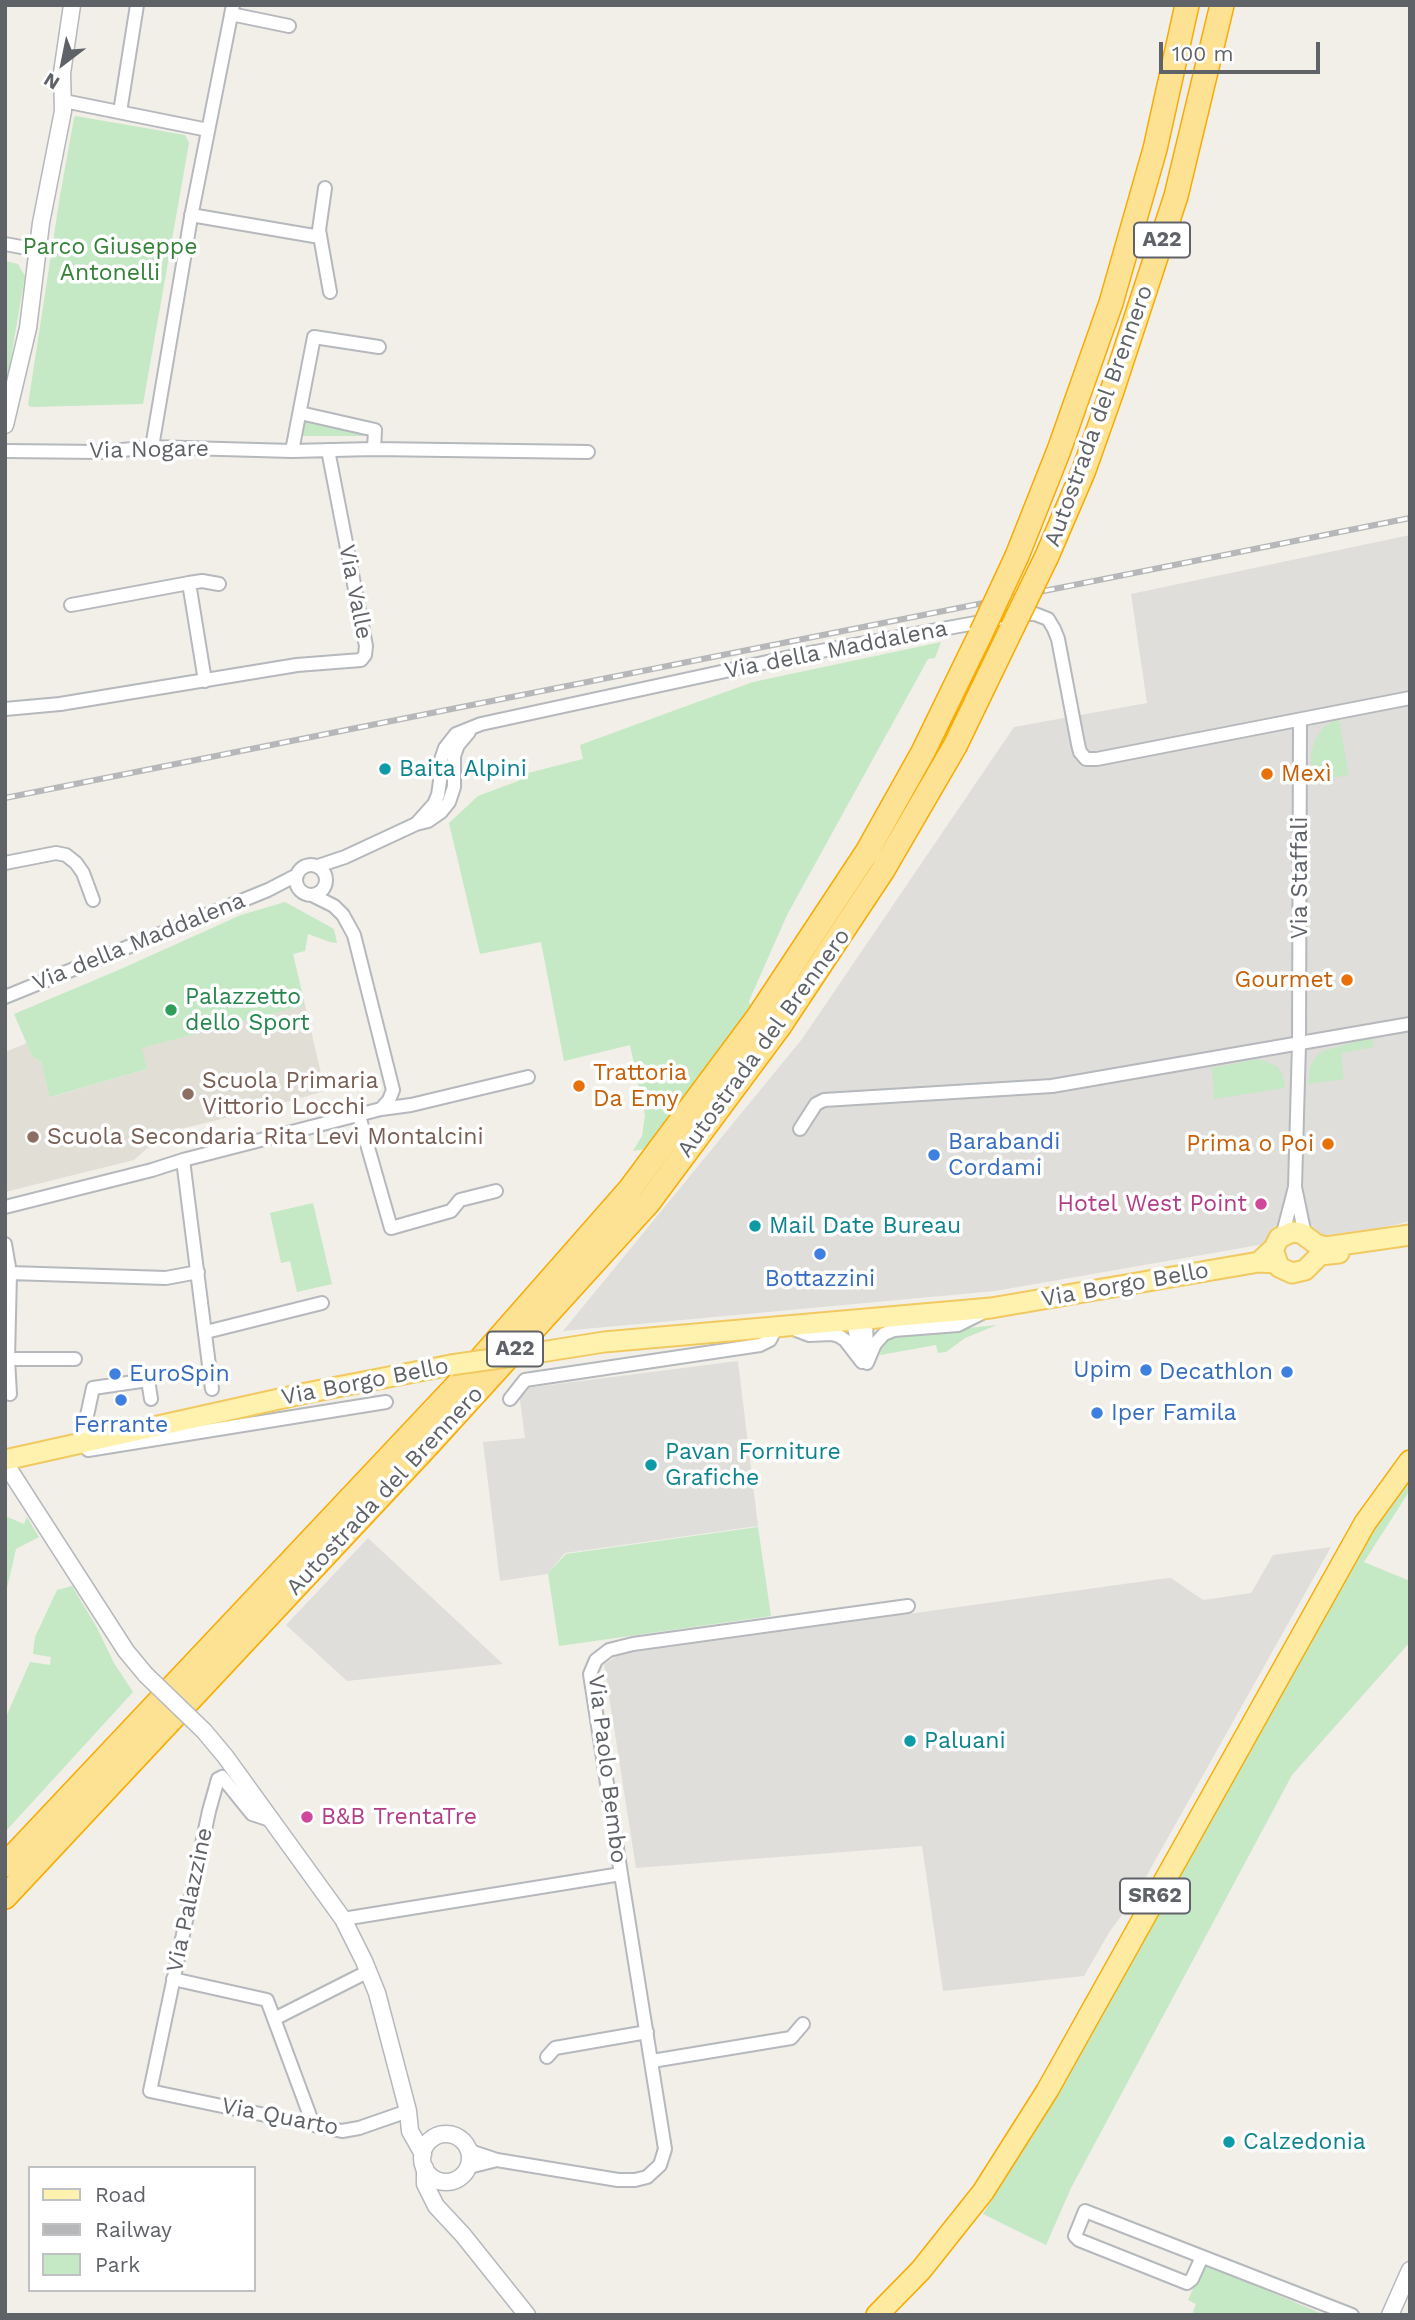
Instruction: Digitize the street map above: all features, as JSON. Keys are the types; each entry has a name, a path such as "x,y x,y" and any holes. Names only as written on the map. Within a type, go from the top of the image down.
{"highway":[{"name":"Autostrada del Brennero","path":"5,1865 463,1379 631,1189 758,1017 867,852 923,752 981,633 1017,556 1059,450 1111,303 1155,149 1187,5"},
{"name":"Autostrada del Brennero","path":"5,1897 428,1445 649,1202 779,1027 883,870 955,746 1047,556 1084,470 1176,197 1222,5"},
{"name":"SR62","path":"877,2315 921,2270 983,2192 1047,2091 1365,1523 1410,1461"}],"main road":[{"name":"Via Borgo Bello","path":"9,1460 306,1393 451,1365 604,1342 991,1308 1273,1252 1292,1233 1326,1247 1410,1235"},
{"path":"1307,1237 1313,1246 1313,1260"},
{"name":"Via Borgo Bello","path":"1273,1252 1283,1270 1296,1273 1305,1270 1320,1255 1410,1243"}],"street":[{"path":"5,425 27,328 37,250 64,101 62,74 72,5"},
{"path":"120,112 137,5"},
{"path":"152,447 191,215 232,10 289,26"},
{"path":"64,101 208,130"},
{"path":"325,188 319,230 330,292"},
{"path":"191,215 320,237"},
{"path":"5,244 37,250"},
{"path":"292,451 314,337 379,347"},
{"path":"300,413 375,429 374,449"},
{"name":"Via Nogare","path":"5,451 102,452 152,447 292,451 374,449 588,452"},
{"name":"Via Valle","path":"5,709 60,704 296,665 357,661 365,655 366,646 328,450"},
{"path":"71,605 202,581 219,584"},
{"path":"189,583 205,681"},
{"name":"Via della Maddalena","path":"5,997 272,887 297,875 308,865 318,866 345,857 428,821 449,802 454,787 454,756 458,745 465,735 481,724 804,654 1035,614 1048,619 1058,639 1078,744 1080,752 1086,758 1097,759 1300,721"},
{"path":"1300,721 1410,698"},
{"name":"Via Staffali","path":"1300,721 1299,1044 1295,1187 1307,1237"},
{"path":"5,863 56,853 66,855 83,873 93,900"},
{"name":"Via della Maddalena","path":"272,887 300,890 303,894 314,896 319,894 345,857"},
{"path":"318,866 322,869 331,903"},
{"path":"297,875 300,890"},
{"path":"314,896 331,903 343,915 354,935 393,1090 381,1109"},
{"path":"800,1129 816,1104 824,1100 1052,1086 1410,1024"},
{"path":"5,1207 381,1109 411,1105 528,1077"},
{"path":"359,1116 391,1228 451,1211 460,1200 496,1191"},
{"path":"183,1160 212,1389"},
{"name":"Via Staffali","path":"1273,1252 1295,1187"},
{"path":"5,1244 10,1273 7,1359 10,1394"},
{"path":"10,1273 166,1278 198,1272"},
{"path":"206,1332 322,1303"},
{"name":"Via Borgo Bello","path":"780,1326 809,1335 839,1336 864,1362 874,1344 884,1334 894,1330 958,1325 991,1308"},
{"path":"860,1321 864,1362"},
{"path":"510,1399 525,1380 760,1345 770,1340 780,1326"},
{"path":"7,1359 75,1359"},
{"path":"77,1444 93,1388 148,1380 151,1399"},
{"name":"Via Borgo Bello","path":"77,1444 81,1452 386,1402"},
{"path":"9,1460 126,1651 225,1756 342,1919 377,1993 408,2111 410,2131 424,2161 438,2181 451,2182"},
{"name":"Via Paolo Bembo","path":"342,1919 621,1874 590,1674 602,1654 609,1650 633,1644 908,1606"},
{"name":"Via Palazzine","path":"150,2091 218,1779 222,1777 252,1814 270,1820"},
{"path":"469,2159 497,2160 618,2180 647,2177 660,2165 665,2149 621,1874"},
{"path":"274,2019 369,1972"},
{"path":"173,1979 267,2000 313,2124"},
{"path":"652,2060 791,2038 803,2024"},
{"path":"547,2057 555,2048 647,2032"},
{"name":"Via Quarto","path":"150,2091 342,2131 408,2111"},
{"path":"408,2111 419,2128 432,2138"},
{"path":"432,2138 454,2135 467,2144 469,2159 465,2174 451,2182 444,2190 443,2202 448,2218"},
{"path":"432,2138 424,2161 425,2184 436,2206 527,2315"},
{"path":"1202,2257 1192,2279 1187,2283 1074,2236 1085,2211 1352,2315"},
{"path":"1390,2315 1410,2270"}],"shaded area":[{"path":"1410,535 1410,1221 995,1291 563,1331 802,1039 1014,727 1147,703 1131,594"},
{"name":"Scuola Primaria Vittorio Locchi","path":"305,1005 325,1091 160,1134 134,1160 5,1192 5,1052 27,1043 32,1056 41,1062 51,1097 147,1069 141,1048"},
{"path":"738,1361 758,1526 565,1553 547,1574 500,1581 483,1442 525,1438 519,1393 526,1388"},
{"path":"368,1538 503,1664 347,1681 286,1625"},
{"path":"1331,1547 1133,1900 1110,1931 1084,1976 943,1991 922,1846 636,1868 604,1664 620,1654 1160,1579 1171,1578 1203,1600 1251,1593 1273,1555"}],"green space":[{"name":"Parco Giuseppe Antonelli","path":"76,116 185,135 189,143 143,404 28,405 60,196"},
{"path":"5,261 18,264 25,276 5,392"},
{"path":"302,421 363,432 364,436 299,436"},
{"path":"941,642 935,658 928,659 787,915 749,1001 753,1014 648,1151 633,1151 642,1136 645,1115 630,1045 564,1061 541,942 480,954 449,823 478,796 518,781 528,773 583,759 580,745 753,682"},
{"path":"1339,720 1349,775 1312,781 1311,753 1315,740 1323,728"},
{"path":"285,902 334,929 337,943 308,934 305,951 293,954 305,1005 142,1048 147,1069 50,1097 41,1062 32,1056 14,1014 241,915"},
{"path":"1372,1037 1374,1047 1341,1053 1344,1079 1308,1084 1310,1067 1323,1051"},
{"path":"1258,1059 1277,1066 1283,1075 1285,1088 1214,1099 1212,1068"},
{"path":"313,1203 332,1284 297,1292 290,1261 281,1263 270,1213"},
{"path":"997,1325 965,1338 946,1352 938,1353 936,1345 880,1355 882,1344 893,1336"},
{"path":"1410,1471 1410,1490 1364,1562 1410,1581 1410,1642 1292,1775 1071,2188 1046,2245 983,2214 1085,2045 1352,1560"},
{"path":"5,1516 24,1524 27,1517 39,1537 16,1549 5,1597"},
{"path":"758,1527 771,1616 559,1646 548,1573 566,1554"},
{"path":"72,1586 133,1692 5,1832 5,1719 30,1662 50,1665 51,1657 33,1654 35,1637 57,1590"},
{"path":"1207,2265 1325,2315 1192,2315 1196,2304 1188,2300 1201,2271"}],"railway":[{"path":"5,798 1410,518"}],"place":[{"name":"Baita Alpini","path":"385,769"},
{"name":"Mexì","path":"1267,774"},
{"name":"Gourmet","path":"1347,980"},
{"name":"Palazzetto dello Sport","path":"171,1010"},
{"name":"Trattoria Da Emy","path":"579,1086"},
{"name":"Scuola Primaria Vittorio Locchi","path":"188,1094"},
{"name":"Scuola Secondaria Rita Levi Montalcini","path":"33,1137"},
{"name":"Prima o Poi","path":"1328,1144"},
{"name":"Barabandi Cordami","path":"934,1155"},
{"name":"Hotel West Point","path":"1261,1204"},
{"name":"Mail Date Bureau","path":"755,1226"},
{"name":"Bottazzini","path":"820,1254"},
{"name":"Upim","path":"1146,1370"},
{"name":"Decathlon","path":"1287,1372"},
{"name":"EuroSpin","path":"115,1374"},
{"name":"Ferrante","path":"121,1400"},
{"name":"Iper Famila","path":"1097,1413"},
{"name":"Pavan Forniture Grafiche","path":"651,1465"},
{"name":"Paluani","path":"910,1741"},
{"name":"B&B TrentaTre","path":"307,1817"},
{"name":"Calzedonia","path":"1229,2142"}]}
